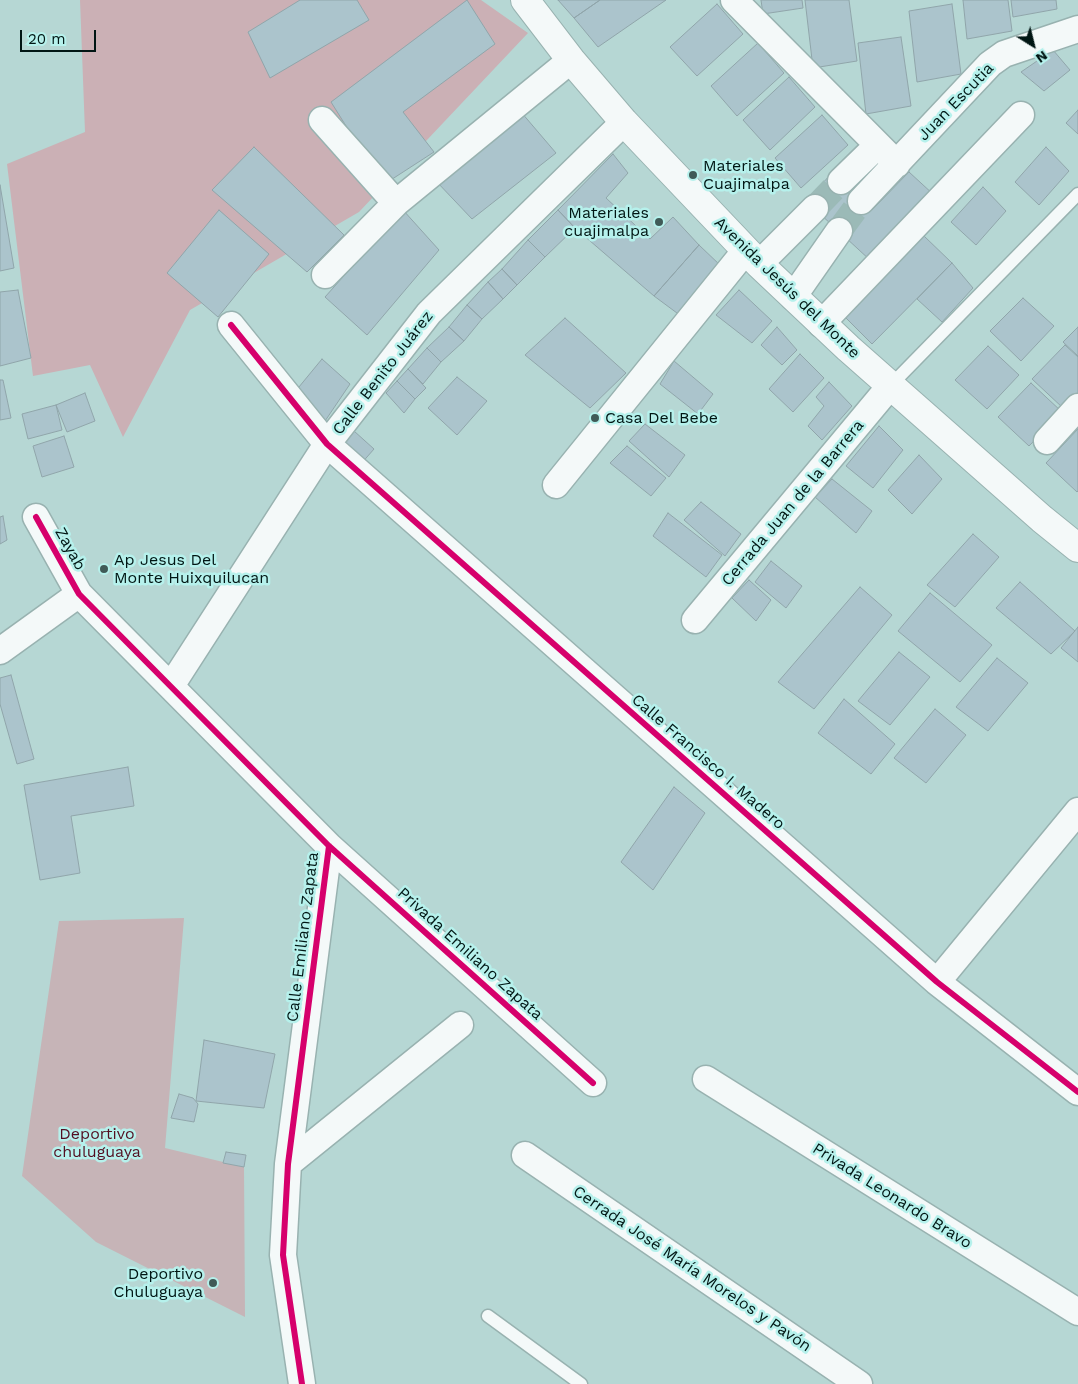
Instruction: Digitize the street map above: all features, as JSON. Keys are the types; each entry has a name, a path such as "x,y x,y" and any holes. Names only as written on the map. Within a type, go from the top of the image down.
{"main road":[{"name":"Avenida Jesús del Monte","path":"525,0 571,60 624,122 752,257 821,324 1034,512 1078,548"}],"street":[{"path":"734,0 897,164"},
{"name":"Juan Escutia","path":"861,200 990,64 1004,54 1078,29"},
{"path":"326,275 396,203 571,60"},
{"path":"821,324 1021,115"},
{"path":"322,120 396,203"},
{"name":"Calle Benito Juárez","path":"171,686 327,444 429,313 624,122"},
{"path":"841,181 878,144"},
{"path":"556,485 752,257 815,208"},
{"path":"793,297 839,231"},
{"name":"Calle Francisco I. Madero","path":"231,325 327,444 937,982 1078,1092"},
{"name":"Cerrada Juan de la Barrera","path":"695,620 891,386"},
{"path":"1047,441 1078,407"},
{"name":"Zayab","path":"36,517 80,594"},
{"path":"0,650 80,594"},
{"name":"Calle Emiliano Zapata","path":"80,594 329,846 288,1164 283,1255 302,1384"},
{"path":"937,982 1078,811"},
{"name":"Privada Emiliano Zapata","path":"329,846 593,1083"},
{"path":"288,1164 460,1025"},
{"name":"Privada Leonardo Bravo","path":"706,1079 1078,1312"},
{"name":"Cerrada José María Morelos y Pavón","path":"525,1155 859,1384"}],"lane":[{"path":"891,386 1078,194"},
{"path":"488,1316 581,1384"}],"green space":[{"name":"Deportivo chuluguaya","path":"184,918 165,1148 244,1167 245,1317 96,1242 22,1176 59,921"}],"shaded area":[{"path":"80,0 481,0 528,33 359,212 190,310 123,437 90,365 33,376 7,164 85,132"}],"building":[{"path":"300,0 357,0 369,20 270,78 248,32"},
{"path":"467,0 495,44 403,112 434,152 383,185 331,102"},
{"path":"558,0 600,0 574,18"},
{"path":"600,0 666,0 598,47 574,18"},
{"path":"761,0 802,0 803,8 763,14"},
{"path":"805,0 849,0 857,61 813,68"},
{"path":"963,0 1008,0 1012,31 967,39"},
{"path":"1011,0 1056,0 1057,9 1013,17"},
{"path":"717,4 743,34 697,76 670,47"},
{"path":"952,4 961,74 917,82 909,11"},
{"path":"901,37 911,106 866,114 858,43"},
{"path":"758,43 784,73 737,116 711,86"},
{"path":"1053,50 1070,70 1044,91 1021,72"},
{"path":"789,77 815,107 770,150 743,120"},
{"path":"1078,110 1078,134 1066,123"},
{"path":"521,112 556,153 472,219 436,181"},
{"path":"822,115 848,145 801,188 775,158"},
{"path":"254,147 344,235 307,272 212,190"},
{"path":"1046,147 1069,171 1039,205 1015,182"},
{"path":"613,154 628,173 606,198 650,239 673,217 699,245 654,296 575,228 558,210"},
{"path":"909,172 934,195 871,261 806,201 832,173 872,210"},
{"path":"0,185 14,268 0,271"},
{"path":"983,187 1006,211 976,245 951,222"},
{"path":"219,210 269,254 218,317 167,273"},
{"path":"403,210 439,250 367,335 325,297"},
{"path":"558,210 575,228 545,257 528,240"},
{"path":"924,236 952,263 872,344 843,315"},
{"path":"528,240 545,257 517,285 502,269"},
{"path":"699,245 721,266 681,316 654,296"},
{"path":"952,263 973,288 942,322 917,299"},
{"path":"502,269 517,285 503,299 488,282"},
{"path":"488,282 503,299 482,319 467,305"},
{"path":"18,290 31,358 0,366 0,292"},
{"path":"739,290 772,321 752,343 716,315"},
{"path":"1023,298 1054,326 1021,361 990,331"},
{"path":"467,305 482,319 464,341 449,327"},
{"path":"565,318 626,373 590,408 525,355"},
{"path":"449,327 464,341 441,362 427,348"},
{"path":"777,327 797,350 782,365 761,345"},
{"path":"1078,327 1078,356 1063,342"},
{"path":"1065,345 1078,357 1078,393 1063,408 1032,379"},
{"path":"988,346 1019,375 987,409 955,380"},
{"path":"427,348 441,362 423,384 408,369"},
{"path":"800,354 824,378 793,412 769,389"},
{"path":"322,359 350,384 323,424 294,393"},
{"path":"674,361 713,394 698,414 660,384"},
{"path":"408,369 426,388 415,399 397,381"},
{"path":"457,377 487,401 457,435 428,408"},
{"path":"0,380 3,380 11,418 0,420"},
{"path":"397,381 415,399 404,413 386,393"},
{"path":"829,382 852,406 822,440 808,426 824,406 816,397"},
{"path":"1031,383 1062,412 1029,446 998,417"},
{"path":"85,393 95,421 67,432 56,405"},
{"path":"56,405 62,430 28,439 22,414"},
{"path":"645,424 685,455 669,477 629,441"},
{"path":"879,426 903,450 873,488 846,466"},
{"path":"1078,429 1078,491 1077,492 1046,463"},
{"path":"354,431 374,449 360,465 337,448"},
{"path":"64,436 74,467 42,477 33,446"},
{"path":"627,446 666,478 651,496 610,463"},
{"path":"919,455 942,479 912,514 888,490"},
{"path":"832,479 872,511 856,533 815,497"},
{"path":"701,502 741,534 725,556 684,520"},
{"path":"668,513 722,555 706,577 653,536"},
{"path":"3,516 7,540 0,544 0,517"},
{"path":"973,534 999,557 955,607 927,585"},
{"path":"771,561 802,586 786,608 755,582"},
{"path":"749,580 771,600 756,621 732,598"},
{"path":"1020,582 1075,631 1051,654 996,608"},
{"path":"860,587 892,615 814,709 778,682"},
{"path":"930,593 992,645 960,682 898,631"},
{"path":"1078,627 1078,662 1061,648"},
{"path":"899,652 930,677 890,725 858,701"},
{"path":"997,658 1028,683 988,731 956,707"},
{"path":"11,675 34,759 17,764 0,704 0,678"},
{"path":"844,699 895,744 871,774 818,733"},
{"path":"935,709 966,735 926,783 894,758"},
{"path":"128,767 134,806 71,816 80,873 40,880 24,785"},
{"path":"674,787 705,813 653,890 621,862"},
{"path":"204,1040 275,1054 264,1108 196,1101"},
{"path":"179,1094 193,1098 198,1104 194,1122 171,1118"},
{"path":"226,1152 246,1155 244,1167 223,1163"}],"tunnel":[{"path":"815,208 841,181"},
{"path":"839,231 861,201"}],"cycle path":[{"path":"231,325 327,444 937,982 1078,1092"},
{"path":"36,517 79,594 329,846 593,1083"},
{"path":"302,1384 283,1255 288,1164 329,846"}],"place":[{"name":"Materiales Cuajimalpa","path":"693,175"},
{"name":"Materiales cuajimalpa","path":"659,222"},
{"name":"Casa Del Bebe","path":"595,418"},
{"name":"Ap Jesus Del Monte Huixquilucan","path":"104,569"},
{"name":"Deportivo Chuluguaya","path":"213,1283"}]}
